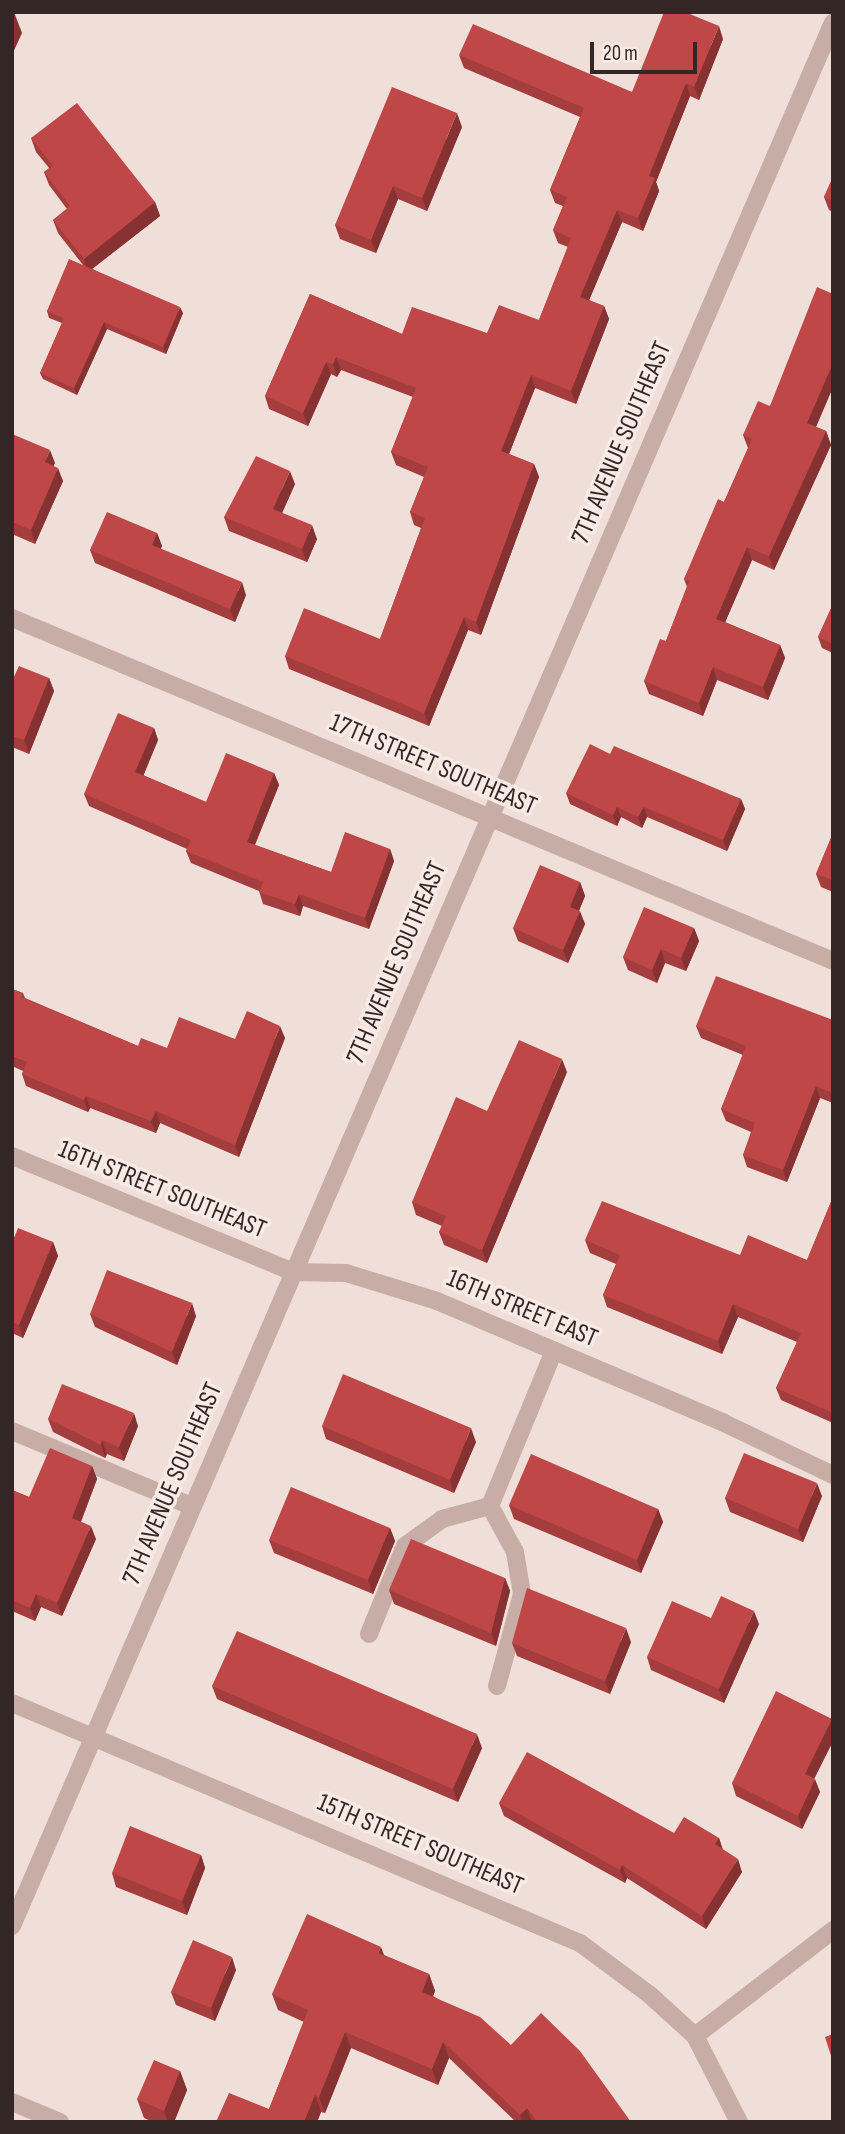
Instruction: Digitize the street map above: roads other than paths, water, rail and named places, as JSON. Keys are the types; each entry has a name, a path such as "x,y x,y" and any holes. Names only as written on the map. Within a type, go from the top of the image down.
{"street":[{"name":"7TH AVENUE SOUTHEAST","path":"12,1926 833,22"},
{"name":"17TH STREET SOUTHEAST","path":"12,618 833,961"},
{"name":"16TH STREET SOUTHEAST","path":"12,1156 293,1272"},
{"name":"16TH STREET EAST","path":"293,1272 346,1273 437,1301 724,1423 833,1475"},
{"path":"490,1506 554,1351"},
{"path":"12,1431 191,1506"},
{"path":"369,1634 405,1546 442,1519 490,1506"},
{"path":"490,1506 515,1552 522,1594 497,1686"},
{"name":"15TH STREET SOUTHEAST","path":"12,1703 580,1943 650,1994 695,2036 739,2122"},
{"path":"695,2036 833,1930"},
{"path":"12,2102 60,2122"}]}
